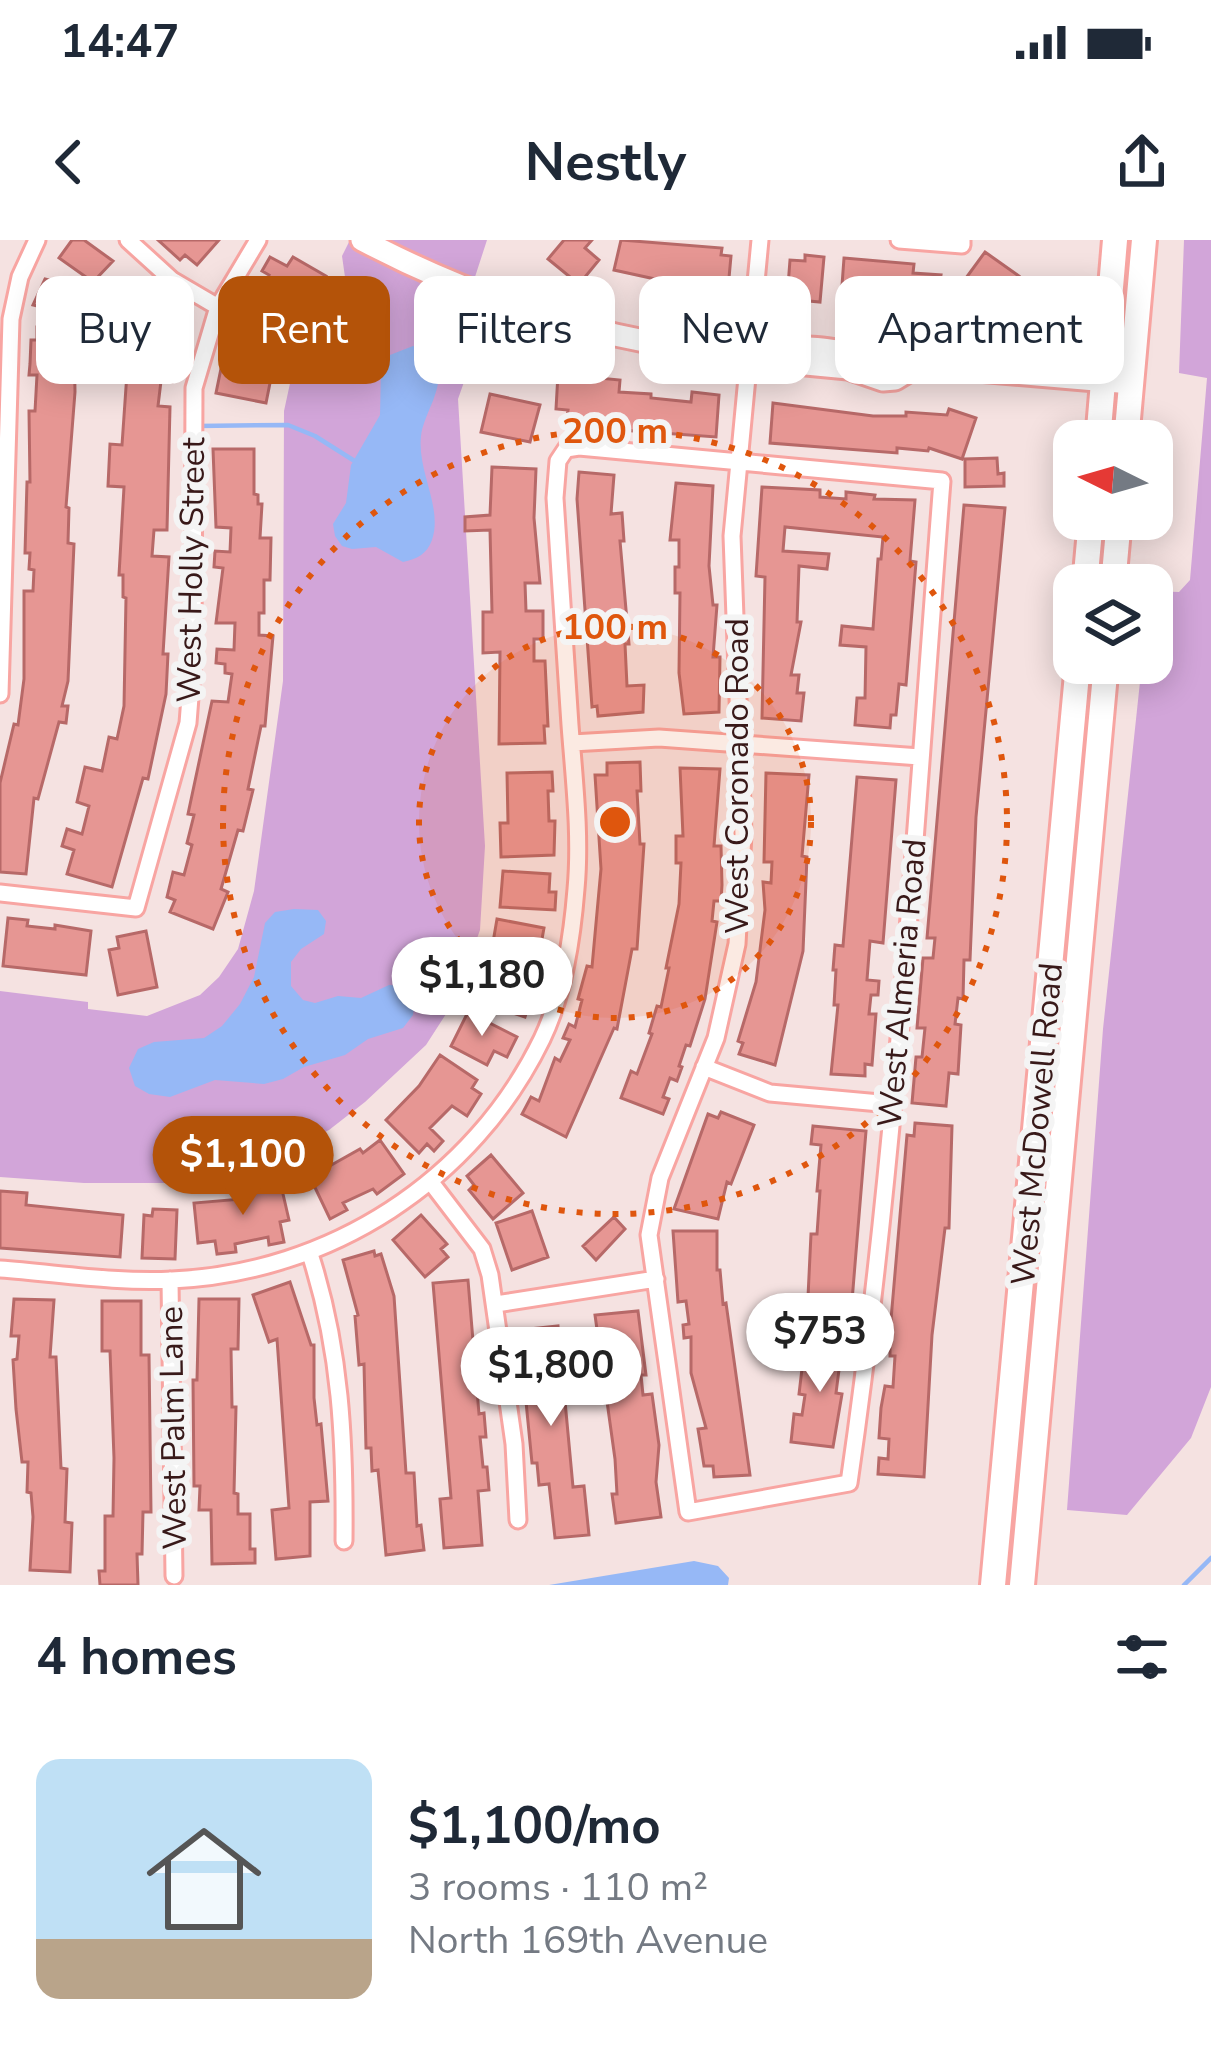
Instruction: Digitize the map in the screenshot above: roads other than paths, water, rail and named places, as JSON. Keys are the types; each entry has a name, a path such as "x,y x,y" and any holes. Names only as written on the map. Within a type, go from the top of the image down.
{"main road":[{"path":"1112,276 1115,240"},
{"path":"1128,420 1144,240"},
{"path":"1100,420 1104,384"},
{"name":"West McDowell Road","path":"993,1585 1076,684"},
{"name":"West McDowell Road","path":"1022,1585 1104,684"}],"street":[{"path":"0,694 11,319 20,277 38,240"},
{"path":"128,240 172,280 218,308"},
{"name":"West Holly Street","path":"237,276 258,240"},
{"path":"362,240 471,292 555,319 639,337"},
{"name":"West Coronado Road","path":"757,276 760,240"},
{"path":"899,240 962,243"},
{"name":"West Holly Street","path":"0,893 136,908 188,722 193,659 194,388 218,308"},
{"path":"1124,381 1131,382"},
{"name":"West Coronado Road","path":"688,1512 650,1235 653,1203 716,1038 737,944 741,742 732,536 746,384"},
{"path":"0,1269 170,1280 241,1272 310,1254 369,1226 430,1181 498,1113 542,1038 561,987 576,886 572,743 555,498 558,461 566,449 738,461"},
{"name":"West Almeria Road","path":"688,1512 849,1483 865,1376 891,1104 942,482 738,461"},
{"path":"572,743 659,738 920,757"},
{"path":"704,1067 770,1093 891,1104"},
{"path":"430,1181 482,1250 496,1304 514,1444 518,1520"},
{"path":"310,1254 329,1310 339,1372 344,1541"},
{"path":"496,1304 656,1279"},
{"name":"West Palm Lane","path":"170,1280 174,1576"}],"water":[{"path":"414,346 414,384 437,384 421,436 435,528 424,552 403,562 376,547 342,546 333,524 346,503 351,465 380,415 381,384 390,384 390,355"},
{"path":"318,910 326,921 324,934 291,962 291,986 303,1000 361,998 389,985 404,986 415,1000 413,1015 403,1028 264,1084 215,1080 170,1097 135,1086 129,1068 138,1049 154,1042 204,1038 222,1026 254,977 265,923 275,912"},
{"path":"694,1561 718,1566 729,1578 728,1585 549,1585"}],"waterway":[{"path":"197,426 288,425 353,460"},
{"path":"1184,1585 1211,1558"}]}
